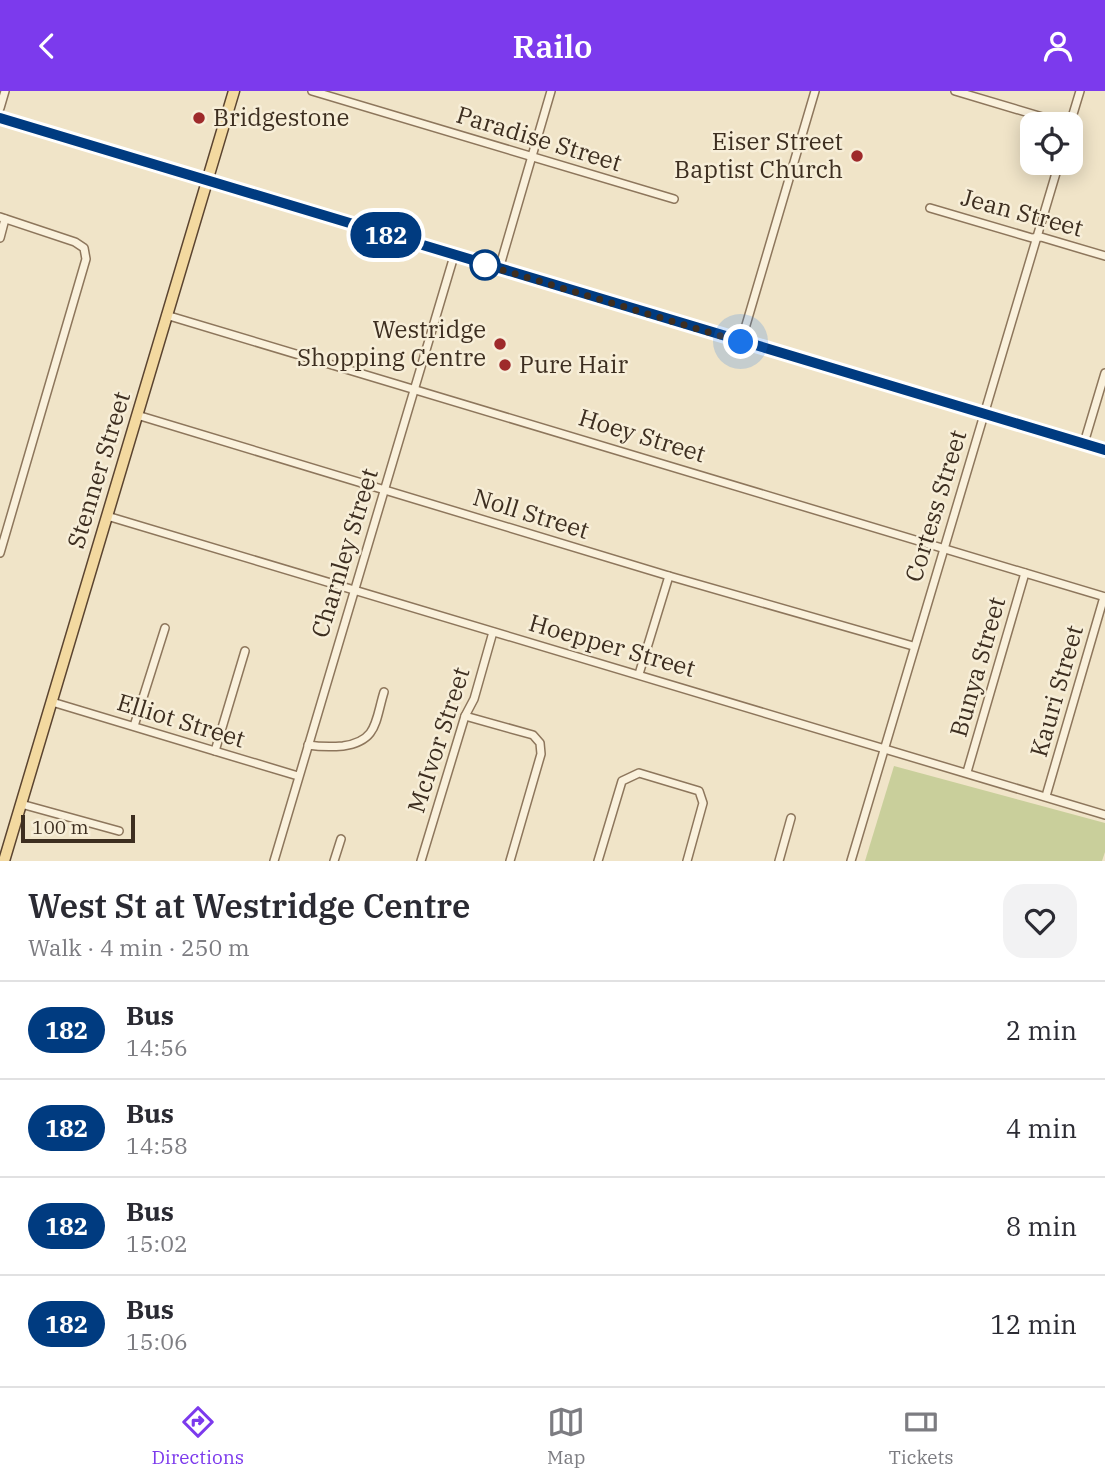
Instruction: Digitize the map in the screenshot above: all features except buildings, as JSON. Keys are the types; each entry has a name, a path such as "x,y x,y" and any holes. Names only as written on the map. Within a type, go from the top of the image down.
{"main road":[{"name":"Stenner Street","path":"4,861 234,91"},
{"path":"0,118 1105,450"}],"street":[{"path":"0,108 5,91"},
{"name":"Paradise Street","path":"312,91 674,199"},
{"path":"499,269 551,91"},
{"path":"741,342 815,91"},
{"path":"955,91 1027,112"},
{"path":"1072,112 1080,91"},
{"name":"Cortess Street","path":"851,861 1055,175"},
{"name":"Jean Street","path":"930,208 1105,256"},
{"path":"0,238 3,218 75,242 84,249 86,259 0,553"},
{"name":"Charnley Street","path":"274,861 454,256"},
{"name":"Hoey Street","path":"166,315 1105,597"},
{"path":"1084,443 1105,373"},
{"name":"Noll Street","path":"137,415 669,576 914,646"},
{"name":"Hoepper Street","path":"107,516 1105,815"},
{"name":"Bunya Street","path":"967,772 1025,573"},
{"path":"639,674 669,576"},
{"name":"Kauri Street","path":"1046,796 1105,597"},
{"path":"134,726 165,628"},
{"name":"McIvor Street","path":"421,861 493,632"},
{"path":"215,751 245,651"},
{"path":"308,745 332,747 357,744 366,739 372,731 384,692"},
{"name":"Elliot Street","path":"51,702 298,776"},
{"path":"465,716 533,735 540,743 541,754 510,861"},
{"path":"598,861 622,781 639,773 699,791 704,803 687,861"},
{"path":"21,804 119,831"},
{"path":"779,861 791,818"},
{"path":"334,861 341,839"}],"green space":[{"path":"894,766 1105,823 1105,852 1102,861 865,861"}],"bus line":[{"name":"182","path":"0,118 1105,450"}],"place":[{"name":"Bridgestone","path":"199,118"},
{"name":"Eiser Street Baptist Church","path":"857,156"},
{"name":"Westridge Shopping Centre","path":"500,344"},
{"name":"Pure Hair","path":"505,365"}],"route":[{"path":"485,265 476,262 741,342"}]}
